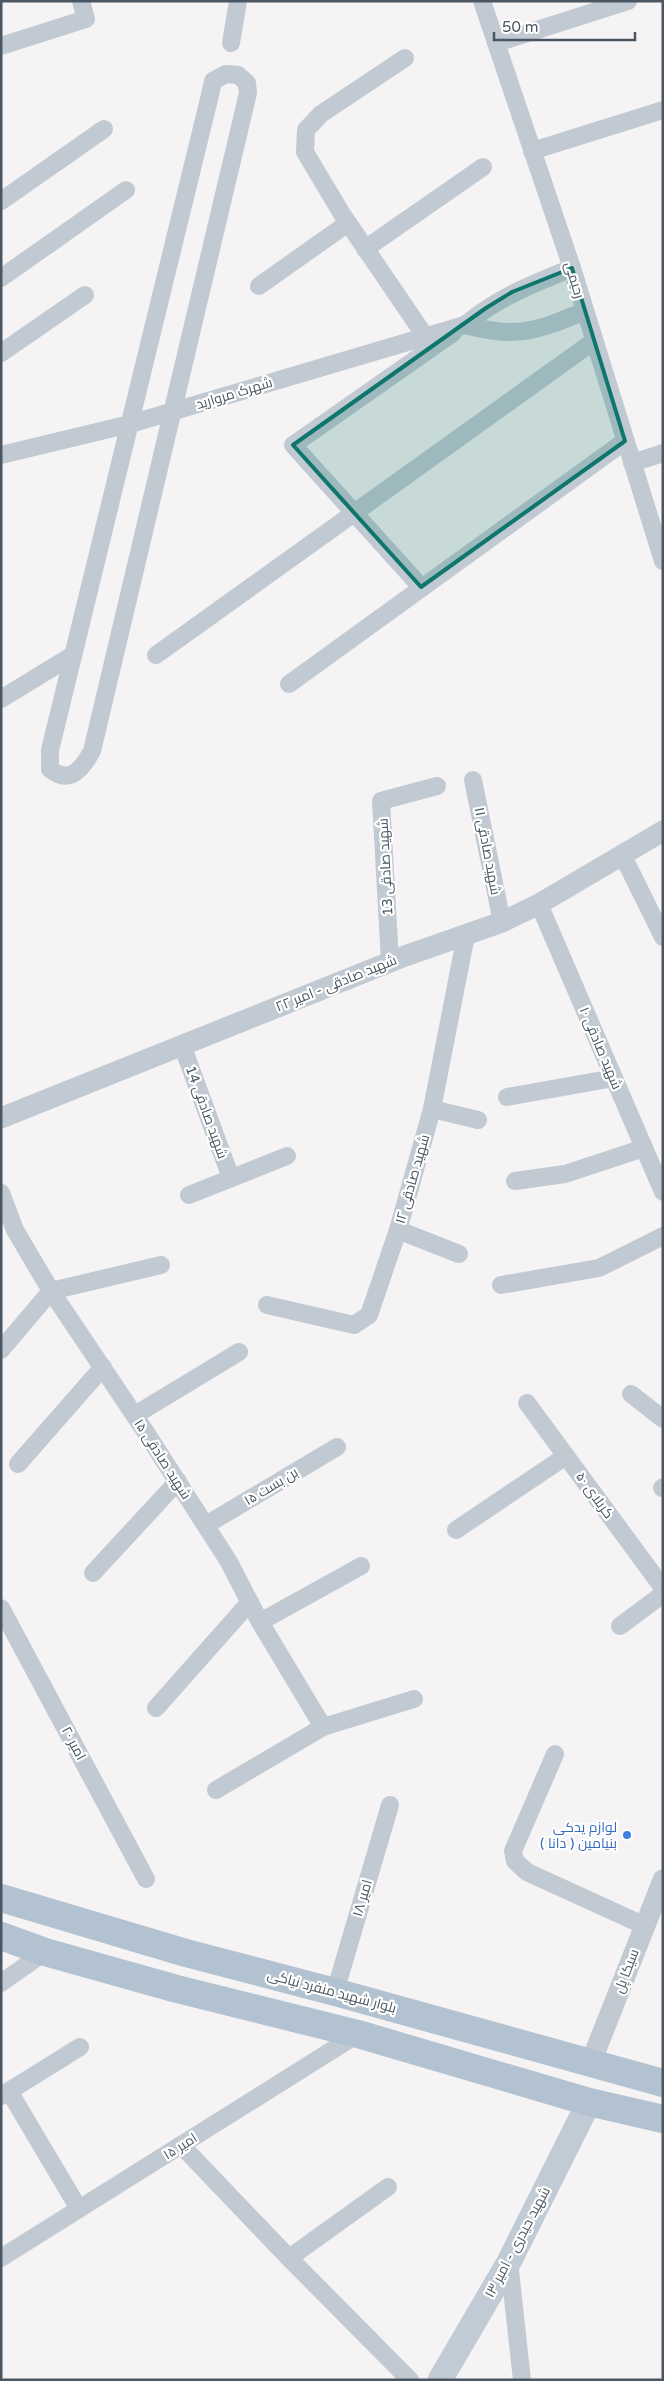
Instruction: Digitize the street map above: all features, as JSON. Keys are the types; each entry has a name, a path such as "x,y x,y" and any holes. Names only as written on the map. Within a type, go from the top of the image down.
{"main road":[{"name":"بلوار شهید منفرد نیاکی","path":"1,1898 186,1953 335,1992 663,2083"},
{"path":"1,1936 45,1952 177,1989 358,2034 589,2102 663,2118"},
{"path":"177,1989 186,1953"},
{"name":"شهید حیدری - امیر ۱۳","path":"440,2380 509,2262 589,2102"}],"street":[{"path":"1,46 86,19 80,1"},
{"path":"231,43 238,1"},
{"name":"رحیمی","path":"482,1 572,268 663,561"},
{"path":"496,43 628,1"},
{"path":"405,58 321,114 306,130 306,152 348,223 425,336"},
{"path":"226,74 238,75 247,83 248,93 172,412 92,752 82,769 69,776 58,776 50,769 50,750 213,81 226,74"},
{"path":"532,151 663,110"},
{"path":"1,201 104,129"},
{"path":"365,249 483,167"},
{"path":"1,278 126,190"},
{"path":"259,286 348,223"},
{"name":"شهرک مروارید","path":"1,455 130,424 465,324 512,292 572,268"},
{"path":"1,353 85,295"},
{"path":"420,587 294,445 465,324 492,332 518,334 552,325 585,311"},
{"path":"156,656 594,340"},
{"path":"288,684 625,441"},
{"path":"632,464 663,453"},
{"path":"1,699 73,655"},
{"name":"شهید صادقی ۱۱","path":"473,780 502,922"},
{"name":"شهید صادقی 13","path":"390,962 381,801 437,786"},
{"name":"شهید صادقی - امیر ۲۲","path":"1,1118 390,962 502,922 539,904 663,831"},
{"path":"622,854 663,937"},
{"name":"شهید صادقی ۱۰","path":"539,904 663,1192"},
{"name":"شهید صادقی ۱۲","path":"267,1305 354,1325 369,1316 398,1230 432,1109 466,935"},
{"name":"شهید صادقی 14","path":"182,1045 231,1178"},
{"path":"507,1097 614,1078"},
{"path":"432,1109 478,1120"},
{"path":"515,1181 565,1174 644,1148"},
{"path":"190,1195 288,1156"},
{"name":"شهید صادقی ۱۵","path":"1,1193 6,1223 15,1230 51,1291 135,1415 206,1525 229,1562 260,1622 323,1727"},
{"path":"398,1230 459,1254"},
{"path":"501,1286 599,1268 663,1236"},
{"path":"1,1350 51,1291 161,1265"},
{"path":"135,1415 238,1352"},
{"path":"18,1464 103,1367"},
{"path":"631,1394 663,1420"},
{"name":"کربلای ۵۰","path":"527,1403 663,1588"},
{"name":"بن بست ۱۵","path":"206,1525 337,1447"},
{"path":"456,1530 566,1456"},
{"path":"93,1573 178,1481"},
{"path":"260,1622 361,1566"},
{"path":"620,1626 663,1594"},
{"path":"156,1708 250,1602"},
{"name":"امیر ۲۰","path":"1,1608 146,1879"},
{"path":"216,1790 323,1727 414,1699"},
{"path":"555,1754 513,1850 515,1861 527,1872 652,1914"},
{"name":"امیر ۱۸","path":"335,1992 390,1805"},
{"name":"سیکا پل","path":"591,2062 652,1914 663,1880"},
{"path":"1,1983 45,1952"},
{"name":"امیر ۱۵","path":"1,2258 358,2034"},
{"path":"79,2209 5,2093 80,2047"},
{"path":"181,2145 289,2258 410,2380"},
{"path":"289,2258 388,2187"},
{"path":"509,2262 522,2380"}],"highlighted area":[{"path":"572,268 625,441 421,587 293,445 486,308 512,292"}],"place":[{"name":"لوازم یدکی بنیامین ( دانا )","path":"627,1835"}]}
